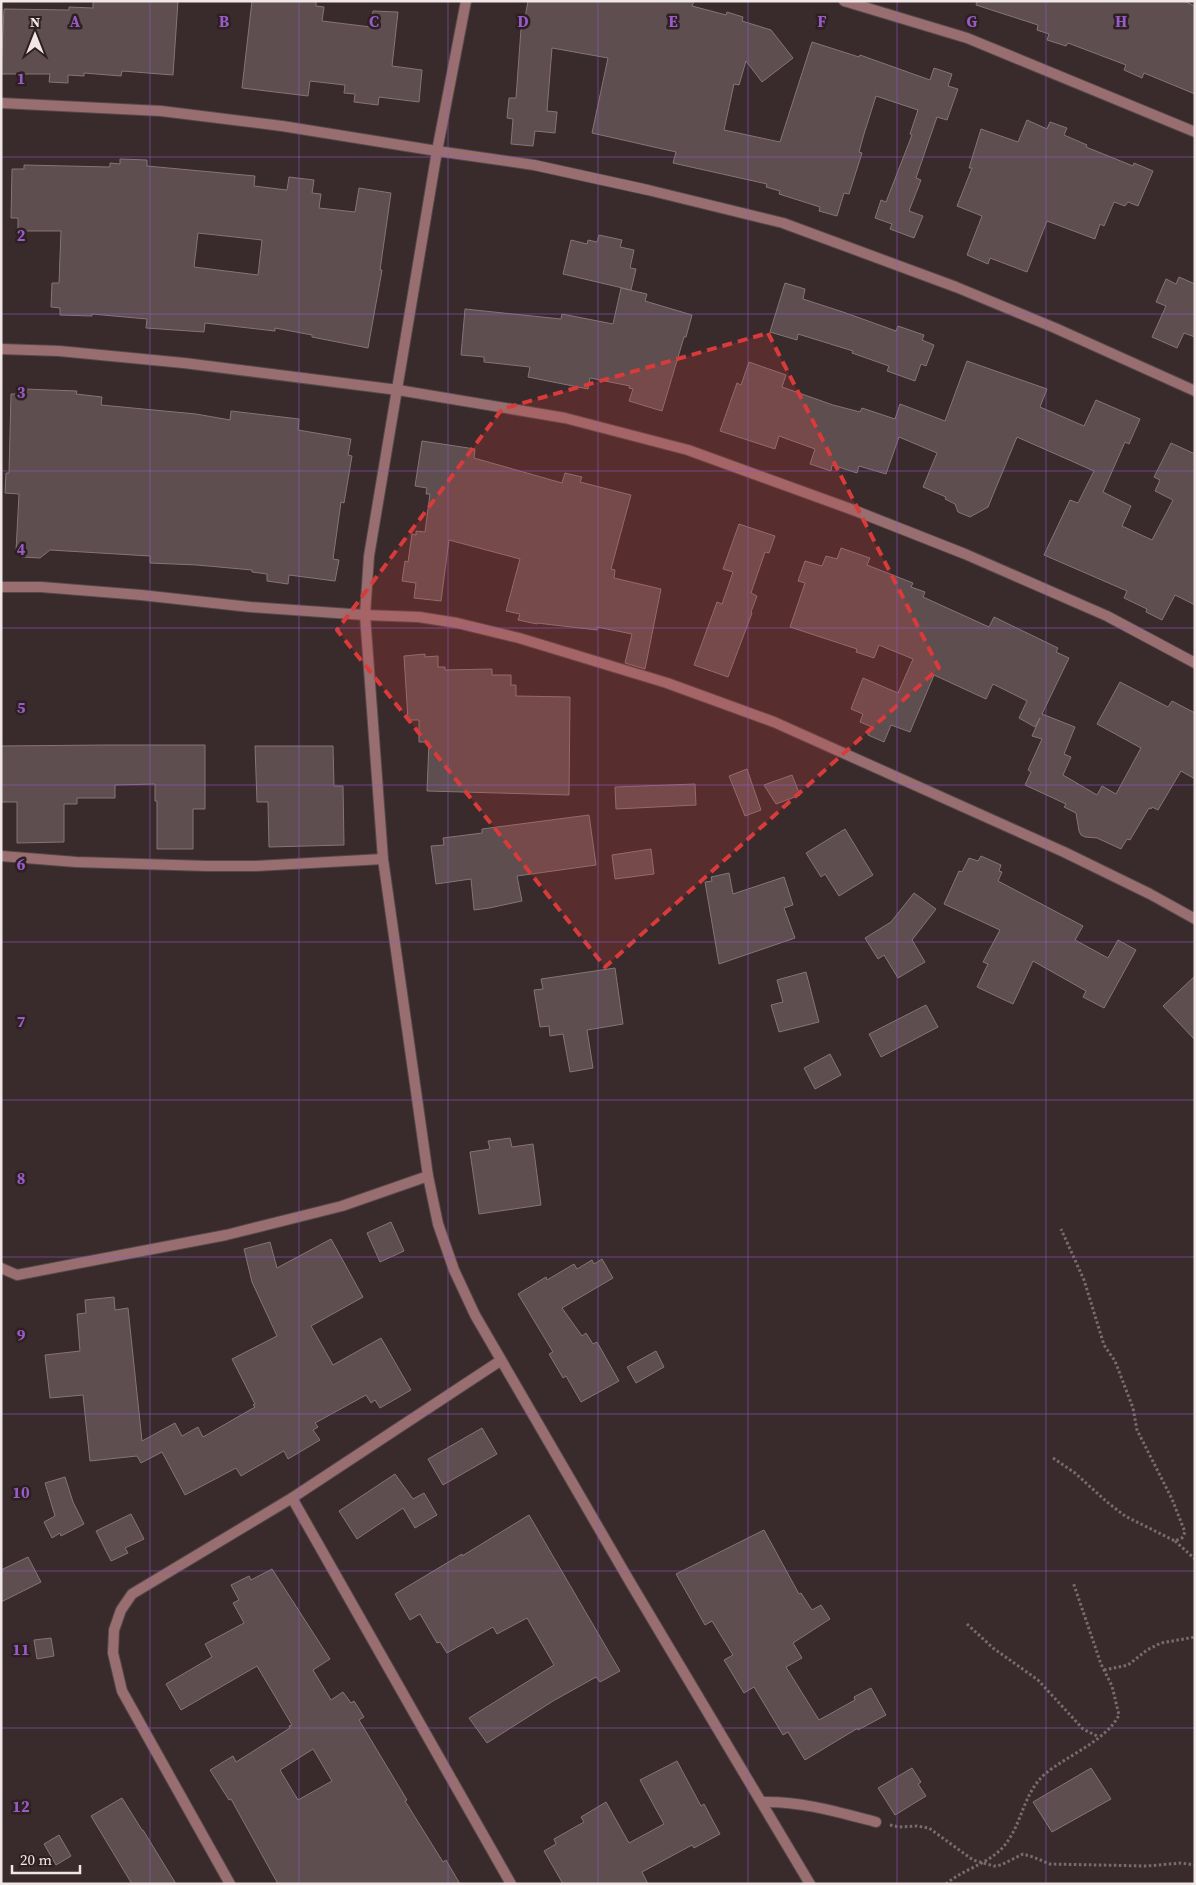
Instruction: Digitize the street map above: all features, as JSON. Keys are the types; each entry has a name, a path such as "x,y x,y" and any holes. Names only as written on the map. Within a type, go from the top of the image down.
{"street":[{"path":"466,1 437,152 369,556 364,615 383,859 428,1176 438,1224 454,1270 475,1315 635,1590 810,1884"},
{"path":"844,1 967,38 1195,132"},
{"path":"1,102 161,111 282,126 437,152 534,165 783,222 956,287 1055,328 1195,391"},
{"path":"1,349 58,351 184,363 398,390 565,418 688,450 856,511 965,554 1107,616 1195,663"},
{"path":"1,587 41,587 141,595 250,607 419,617 448,621 519,638 666,683 774,722 1064,852 1150,894 1195,919"},
{"path":"1,856 76,862 207,866 256,866 383,859"},
{"path":"1,1268 17,1275 226,1235 342,1206 428,1176"},
{"path":"230,1884 122,1691 113,1653 114,1630 121,1610 132,1594 292,1498 500,1360"},
{"path":"292,1498 511,1884"},
{"path":"762,1802 782,1801 803,1804 876,1822"}],"path":[{"path":"1061,1229 1084,1280 1104,1345 1116,1361 1133,1408 1137,1430 1172,1499 1185,1532 1182,1538 1175,1541"},
{"path":"1053,1458 1125,1516 1175,1541 1195,1559"},
{"path":"946,1884 989,1858 1004,1846 1030,1793 1041,1778 1099,1737 1120,1715 1112,1686 1104,1670 1073,1582"},
{"path":"967,1624 993,1648 1038,1680 1083,1729 1099,1737"},
{"path":"1104,1670 1128,1665 1146,1650 1161,1643 1195,1637"},
{"path":"876,1822 899,1827 917,1826 929,1828 973,1860 994,1866 1001,1865 1026,1854 1050,1864 1195,1865"}],"highlighted area":[{"path":"768,333 939,668 605,967 337,630 502,409"}],"building":[{"path":"93,1 178,1 173,75 122,71 121,76 84,73 84,76 68,75 68,83 49,82 50,74 1,74 4,9 69,10 69,7 93,8"},
{"path":"252,1 316,1 316,6 324,7 322,21 371,27 373,11 398,12 392,66 422,70 419,102 379,97 378,105 354,102 355,94 344,93 345,85 310,81 308,96 242,88"},
{"path":"528,1 694,1 692,6 726,15 727,12 743,17 742,21 771,30 793,58 762,82 746,61 739,85 734,84 724,130 780,142 812,42 859,57 860,55 930,80 934,68 952,74 948,86 958,89 947,120 937,117 916,178 921,180 909,211 923,216 914,238 890,229 892,224 875,218 881,200 886,202 912,135 910,134 918,110 876,96 859,152 862,153 849,194 844,193 837,216 819,211 820,207 779,194 780,191 766,187 767,184 673,163 676,152 592,133 608,58 552,48 547,111 557,112 555,133 535,131 533,146 511,144 513,119 507,118 509,98 516,98 521,29 523,29"},
{"path":"977,1 1184,1 1195,6 1195,94 1144,73 1142,78 1124,70 1126,65 1068,43 1066,46 1047,40 1049,34 1037,30 1038,25 976,5"},
{"path":"1027,120 1047,129 1050,122 1067,128 1064,135 1087,145 1086,147 1133,166 1134,163 1153,171 1138,206 1128,202 1125,206 1114,202 1104,226 1100,224 1095,239 1047,221 1027,272 990,258 988,264 967,255 982,216 957,206 972,168 969,168 981,129 1018,142"},
{"path":"120,159 147,160 147,166 255,176 254,186 287,190 289,177 314,180 312,193 321,194 319,208 355,212 359,188 391,193 380,270 382,270 368,348 275,328 275,331 205,323 204,332 146,328 147,319 92,314 92,316 60,315 60,308 51,307 52,283 59,283 61,231 18,231 18,218 11,218 12,169 24,169 24,165 110,167 110,163 120,164","holes":["198,233 262,240 258,275 194,267"]},
{"path":"599,235 622,240 620,247 634,250 630,268 636,269 631,290 563,274 571,240 587,244 588,240 597,242"},
{"path":"1179,277 1195,284 1195,337 1184,333 1177,348 1152,337 1166,306 1156,302 1166,279 1176,284"},
{"path":"785,283 805,289 803,299 896,331 898,326 924,335 922,340 934,345 926,366 921,364 915,381 887,371 889,366 852,353 853,351 798,334 797,340 770,332"},
{"path":"621,288 647,294 645,301 692,315 662,411 629,401 633,389 629,388 630,386 590,378 588,389 528,377 530,367 484,362 484,357 461,355 465,309 561,319 562,314 613,324"},
{"path":"967,361 1047,389 1040,407 1084,426 1096,400 1140,419 1129,444 1125,442 1103,492 1131,506 1122,526 1152,540 1173,500 1155,491 1160,480 1154,477 1171,443 1195,454 1195,605 1175,595 1162,620 1146,612 1147,609 1124,598 1127,591 1044,555 1070,500 1078,503 1094,471 1017,437 988,507 970,517 958,512 955,504 945,499 946,497 923,487 937,453 899,437 886,474 859,466 857,473 832,465 831,471 810,464 815,449 779,436 775,449 720,431 737,383 741,385 749,362 786,375 782,387 833,405 860,412 862,408 895,419 900,404 945,421"},
{"path":"24,389 77,391 76,394 102,397 101,405 196,414 230,420 231,411 299,419 298,430 351,439 348,455 352,456 344,503 341,502 333,559 339,560 335,581 289,575 288,584 267,581 267,574 252,572 252,570 150,563 150,556 50,550 40,558 22,557 16,551 19,494 5,493 6,473 9,473 11,394 24,394"},
{"path":"422,441 475,449 474,458 562,483 565,473 582,477 580,482 631,495 611,569 615,570 614,578 661,589 645,669 625,663 632,634 597,627 597,630 537,624 518,620 520,614 506,611 520,559 449,540 441,601 414,598 416,583 402,581 405,561 408,562 412,534 416,535 416,531 425,532 430,494 426,494 427,488 415,486"},
{"path":"739,524 775,536 769,553 765,552 751,593 757,596 728,677 694,665 717,602 722,604 733,572 723,569"},
{"path":"841,548 870,558 867,565 913,583 911,587 925,592 923,597 989,627 994,617 1058,648 1056,652 1069,658 1042,714 1075,727 1064,754 1071,757 1063,775 1097,795 1102,786 1116,794 1141,748 1097,724 1120,682 1168,707 1172,701 1195,713 1195,779 1181,771 1158,810 1152,807 1151,809 1149,808 1130,840 1127,839 1121,849 1097,838 1081,835 1076,813 1064,807 1066,804 1025,785 1031,772 1028,770 1042,739 1032,736 1040,718 1035,727 1019,718 1027,701 993,684 986,699 934,675 910,732 891,725 884,742 868,735 872,727 860,722 863,714 851,709 863,678 898,693 913,659 879,645 874,658 856,652 857,649 790,627 805,583 798,581 805,561 822,566 826,556 837,559"},
{"path":"425,654 425,657 438,656 438,667 445,667 445,670 492,669 492,675 511,675 511,685 516,685 516,696 570,697 569,795 427,791 429,742 419,742 419,720 408,720 404,656"},
{"path":"205,745 205,809 193,809 193,849 157,849 155,784 115,785 115,798 77,798 77,804 64,804 64,842 17,843 17,802 1,802 1,746"},
{"path":"255,746 333,746 334,786 343,786 344,845 269,847 268,802 257,802"},
{"path":"747,769 761,810 745,816 729,776"},
{"path":"792,775 800,795 776,804 764,785"},
{"path":"695,784 696,805 616,809 615,787"},
{"path":"589,815 596,865 517,876 522,901 474,910 471,879 436,884 431,846 444,845 443,838 482,833 482,829"},
{"path":"845,829 873,875 839,896 825,874 821,877 806,853"},
{"path":"651,849 654,874 615,879 612,855"},
{"path":"981,856 1001,865 999,871 1002,872 998,881 1083,926 1075,940 1108,958 1118,940 1136,950 1104,1008 1083,997 1086,991 1033,961 1013,1004 977,987 988,964 983,962 1000,930 944,904 959,871 962,872 969,858 978,861"},
{"path":"729,873 733,894 784,877 793,905 784,908 795,938 719,964 705,882 712,881 711,877"},
{"path":"914,893 936,909 912,940 925,962 898,978 884,955 878,959 865,938 891,922"},
{"path":"615,968 623,1024 587,1030 593,1068 570,1072 563,1034 550,1036 549,1026 540,1027 534,990 543,989 541,979"},
{"path":"806,972 819,1022 779,1032 771,1005 783,1002 777,980"},
{"path":"1195,976 1195,1040 1163,1006"},
{"path":"926,1005 938,1027 881,1057 869,1034"},
{"path":"830,1054 841,1075 815,1089 804,1068"},
{"path":"510,1138 512,1147 533,1144 541,1205 479,1214 470,1152 490,1149 488,1141"},
{"path":"391,1222 404,1251 380,1262 367,1233"},
{"path":"331,1239 363,1297 311,1326 333,1365 381,1338 411,1390 380,1408 375,1400 371,1403 366,1395 315,1423 318,1427 313,1430 320,1440 288,1459 284,1451 241,1476 236,1468 185,1495 162,1452 141,1463 137,1456 90,1461 83,1395 50,1398 45,1355 80,1351 77,1314 86,1313 85,1300 114,1297 115,1310 128,1308 142,1441 175,1423 182,1436 198,1427 203,1437 255,1407 232,1359 277,1336 252,1282 244,1249 270,1242 277,1268"},
{"path":"602,1259 613,1278 562,1308 582,1336 586,1333 593,1344 597,1342 619,1381 581,1402 566,1376 563,1378 549,1354 553,1352 518,1294 546,1277 547,1280 574,1264 577,1269 592,1260 594,1264"},
{"path":"656,1351 664,1367 636,1383 627,1367"},
{"path":"482,1428 497,1454 443,1485 428,1459"},
{"path":"395,1474 413,1499 424,1493 437,1515 415,1528 403,1508 357,1539 339,1511"},
{"path":"65,1477 73,1502 84,1524 61,1536 60,1533 52,1538 44,1522 55,1516 45,1483"},
{"path":"131,1514 144,1539 125,1548 128,1553 111,1561 96,1531"},
{"path":"529,1515 620,1671 600,1682 596,1677 553,1701 487,1743 469,1718 554,1665 527,1618 497,1634 493,1627 447,1653 440,1642 437,1643 420,1614 410,1620 395,1594"},
{"path":"764,1530 799,1594 801,1593 812,1610 821,1605 830,1619 793,1643 802,1658 786,1667 819,1720 855,1700 854,1697 871,1688 886,1715 858,1730 858,1728 805,1760 788,1732 783,1735 754,1687 744,1693 724,1660 733,1655 712,1621 705,1625 676,1574"},
{"path":"28,1557 41,1582 1,1602 1,1570"},
{"path":"272,1569 330,1659 313,1670 331,1700 343,1692 351,1703 354,1701 364,1717 359,1720 407,1800 405,1801 443,1862 446,1860 460,1884 278,1884 231,1799 229,1800 210,1770 233,1756 236,1762 292,1725 257,1666 181,1710 166,1684 212,1657 205,1644 244,1623 233,1603 239,1600 231,1585 249,1576 251,1580","holes":["313,1749 332,1781 298,1800 280,1770"]},
{"path":"51,1638 54,1656 37,1659 34,1640"},
{"path":"677,1761 701,1806 704,1804 720,1834 694,1848 692,1845 642,1872 648,1884 563,1884 544,1851 556,1844 554,1839 584,1822 581,1817 606,1802 629,1843 664,1824 640,1780"},
{"path":"912,1768 921,1782 918,1784 926,1796 895,1815 878,1788"},
{"path":"1091,1768 1111,1799 1052,1832 1033,1802"},
{"path":"122,1798 176,1884 132,1884 91,1816"},
{"path":"59,1835 71,1856 56,1865 44,1844"}]}
